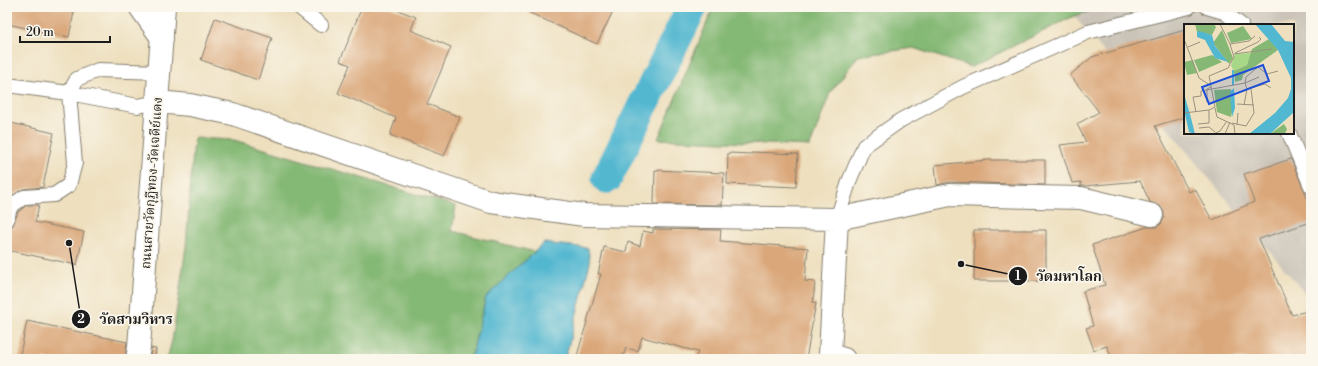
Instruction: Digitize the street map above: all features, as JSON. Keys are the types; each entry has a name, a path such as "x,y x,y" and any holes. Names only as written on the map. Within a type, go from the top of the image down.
{"street":[{"path":"140,7 162,38"},
{"name":"ถนนสายวัดกุฎีทอง-วัดเจดีย์แดง","path":"137,359 164,7"},
{"path":"157,102 190,105 233,114 491,202 584,216 836,219 950,195 1081,198 1152,216"},
{"path":"834,358 836,219"}],"lane":[{"path":"298,7 321,25"},
{"path":"836,219 850,179 864,146 901,120 963,87 1088,32 1189,7"},
{"path":"1207,7 1224,12 1240,24"},
{"path":"7,220 10,207 24,197 54,195 68,184 75,163 69,93 77,79 98,70 160,72"},
{"path":"7,85 69,93 138,106 157,102"},
{"path":"1289,134 1311,186"}],"shaded area":[{"path":"1103,7 1311,7 1311,301 1074,16"}],"green space":[{"path":"711,7 1103,7 1074,16 971,67 913,48 858,56 830,93 810,146 658,139 711,13"},
{"path":"194,138 234,140 456,206 452,231 535,252 486,297 471,359 167,359 172,341 186,247"}],"water":[{"path":"544,243 588,248 590,263 565,359 471,359 486,297"}],"building":[{"path":"7,7 75,7 69,37 7,24"},
{"path":"362,7 390,7 416,17 411,30 451,47 427,104 460,117 444,156 390,135 396,118 338,93 350,65 340,61"},
{"path":"517,7 615,7 597,44"},
{"path":"215,18 272,38 258,80 201,60"},
{"path":"1184,30 1184,117 1155,126 1189,192 1195,189 1212,220 1254,202 1244,174 1291,159 1311,210 1311,222 1259,239 1292,315 1311,310 1311,359 1112,359 1107,346 1094,350 1086,328 1093,326 1083,291 1105,285 1092,245 1147,227 1156,227 1161,224 1164,218 1164,212 1160,206 1150,202 1140,181 1084,186 1081,186 1081,182 1072,183 1060,145 1086,142 1077,124 1099,112 1070,75 1092,57"},
{"path":"7,122 54,133 43,187 23,189 7,199"},
{"path":"752,152 798,154 796,187 727,184 728,153 752,154"},
{"path":"989,160 1045,160 1045,185 950,182 937,185 935,165"},
{"path":"655,170 724,173 722,205 654,204"},
{"path":"27,205 39,205 35,222 84,232 77,265 7,250 7,228 13,225 18,212"},
{"path":"653,229 721,230 720,241 808,248 805,281 815,282 813,303 816,303 806,359 695,359 698,352 642,337 638,351 626,348 622,359 576,359 601,274 598,274 604,247 626,252 628,242 640,246 643,231 653,233"},
{"path":"974,230 1046,230 1046,281 974,281"},
{"path":"27,321 127,342 125,359 19,359"},
{"path":"151,348 156,349 155,359 150,359"}],"waterway":[{"path":"607,178 692,7"}],"place":[{"name":"วัดสามวิหาร","path":"69,243"},
{"name":"วัดมหาโลก","path":"961,264"}]}
